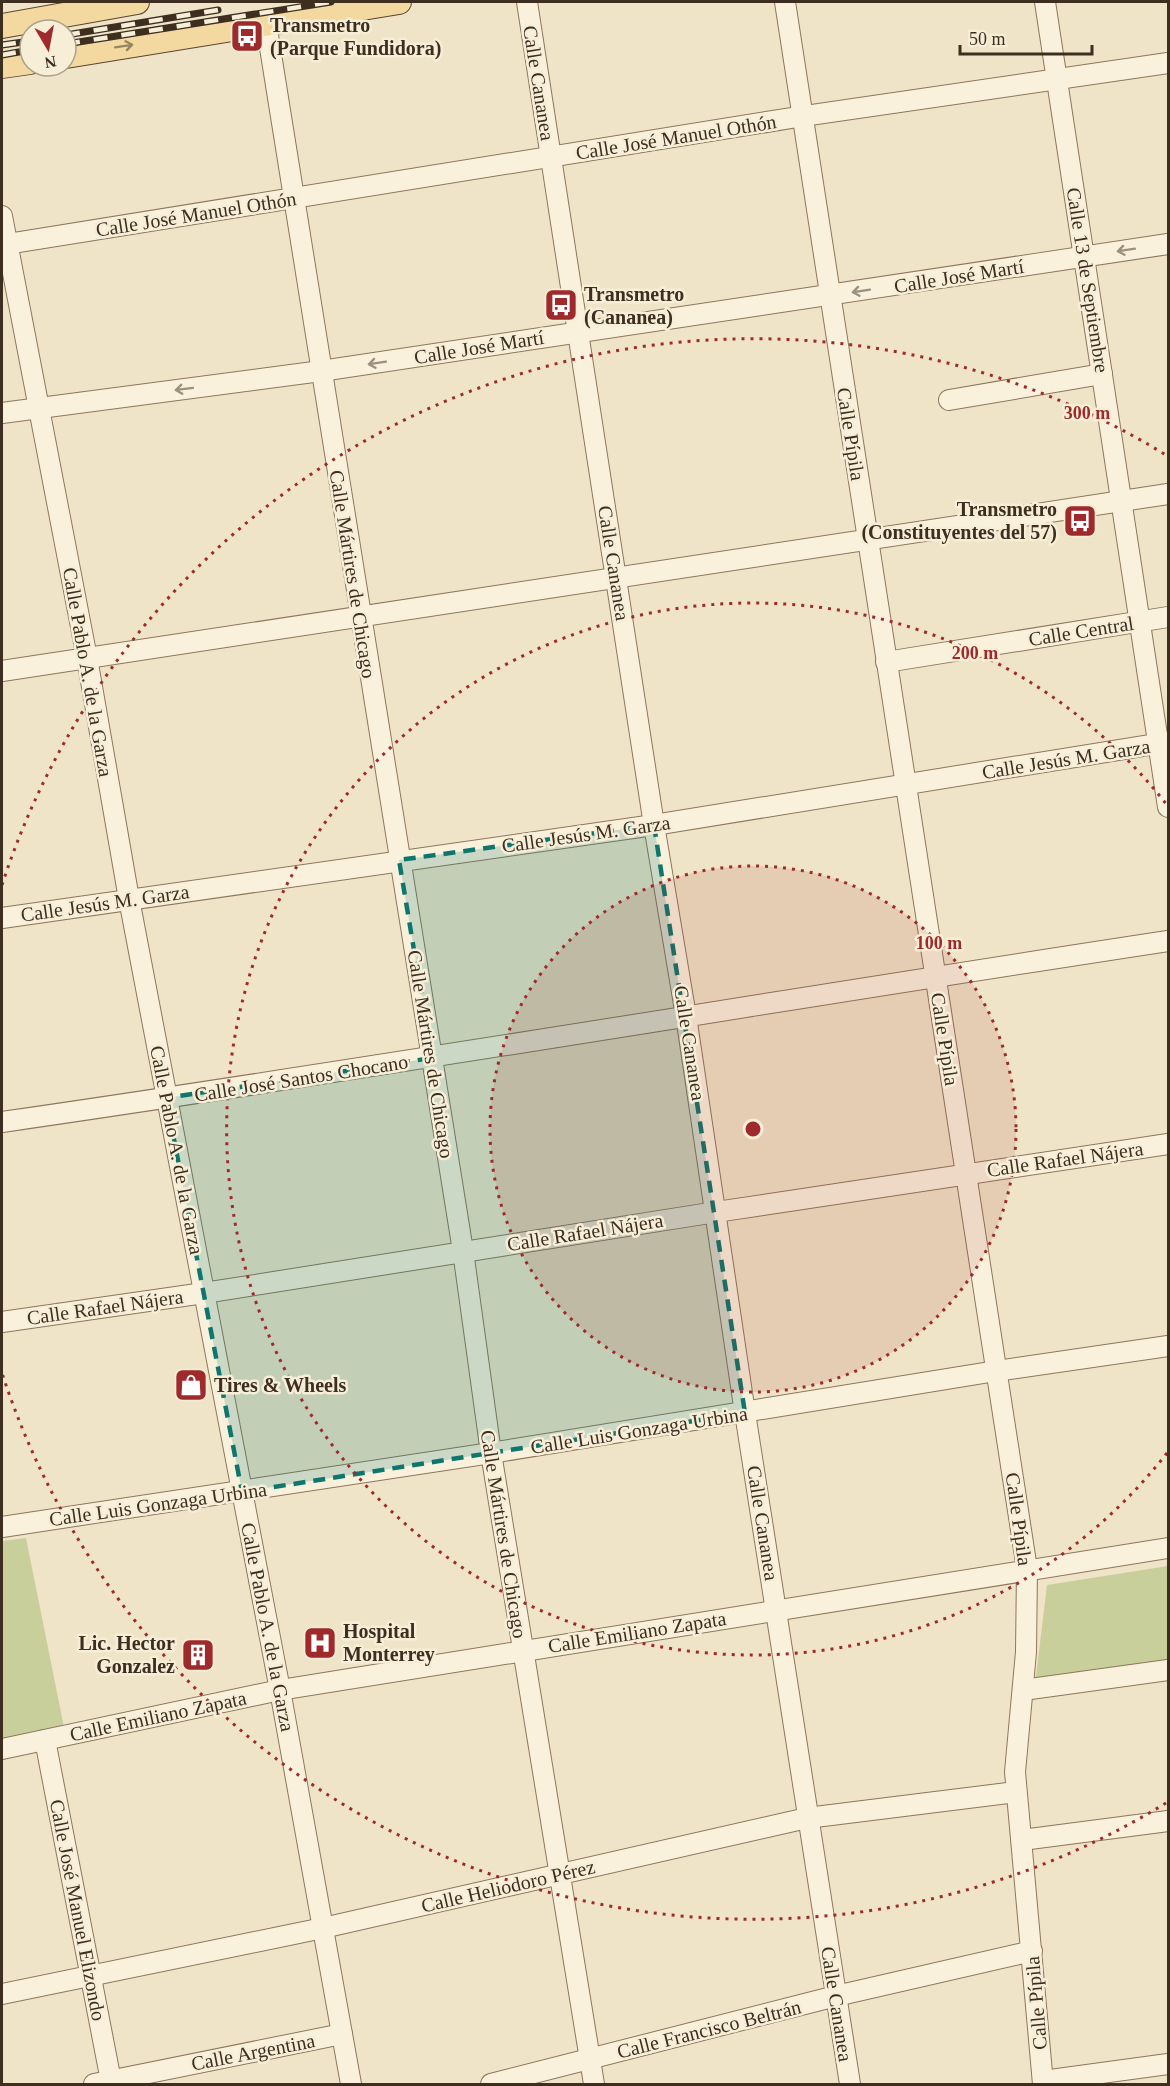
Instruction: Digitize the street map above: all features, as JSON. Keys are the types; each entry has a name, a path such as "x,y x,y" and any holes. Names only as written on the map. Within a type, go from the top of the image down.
{"main road":[{"path":"2,26 137,2"},
{"path":"78,54 399,2"},
{"path":"2,66 18,64"}],"street":[{"name":"Calle Cananea","path":"527,2 850,2085"},
{"name":"Calle Pípila","path":"785,2 1027,1569 1027,1633 1015,1772 1043,2083"},
{"name":"Calle 13 de Septiembre","path":"1045,2 1140,621 1163,743 1168,807"},
{"name":"Calle Mártires de Chicago","path":"266,23 463,1251 491,1453 594,2085"},
{"name":"Calle José Manuel Othón","path":"7,244 804,116 1168,63"},
{"name":"Calle Pablo A. de la Garza","path":"2,216 87,658 166,1098 280,1690 351,2085"},
{"name":"Calle José Martí","path":"2,413 321,371 1168,244"},
{"path":"949,400 1102,374"},
{"path":"2,671 1168,494"},
{"name":"Calle Central","path":"886,662 1168,617"},
{"name":"Calle Jesús M. Garza","path":"2,918 654,825 1163,743"},
{"name":"Calle José Santos Chocano","path":"2,1122 432,1058 936,976 1168,941"},
{"name":"Calle Rafael Nájera","path":"2,1322 204,1293 1168,1143"},
{"name":"Calle Luis Gonzaga Urbina","path":"2,1527 242,1492 996,1371 1168,1346"},
{"name":"Calle Emiliano Zapata","path":"2,1749 280,1690 1168,1548"},
{"path":"1023,1690 1168,1670"},
{"name":"Calle José Manuel Elizondo","path":"45,1740 91,1976 103,2083"},
{"name":"Calle Heliodoro Pérez","path":"2,1994 323,1928 807,1818 1016,1792"},
{"path":"1022,1840 1168,1821"},
{"name":"Calle Francisco Beltrán","path":"491,2085 836,1996 1032,1951"},
{"name":"Calle Argentina","path":"103,2083 154,2078 342,2034"},
{"path":"1043,2083 1168,2064"}],"highlighted area":[{"path":"654,825 745,1413 242,1492 166,1098 432,1058 399,860"}],"green space":[{"path":"26,1538 64,1727 2,1740 2,1541"},
{"path":"1168,1566 1168,1664 1035,1684 1047,1585"}],"railway":[{"path":"78,42 331,2"},
{"path":"78,33 218,10"},
{"path":"2,45 18,43"},
{"path":"2,55 18,52"}],"place":[{"name":"Transmetro (Parque Fundidora)","path":"247,36"},
{"name":"Transmetro (Cananea)","path":"561,305"},
{"name":"Transmetro (Constituyentes del 57)","path":"1080,521"},
{"name":"Tires & Wheels","path":"191,1385"},
{"name":"Hospital Monterrey","path":"320,1643"},
{"name":"Lic. Hector Gonzalez","path":"198,1655"}]}
